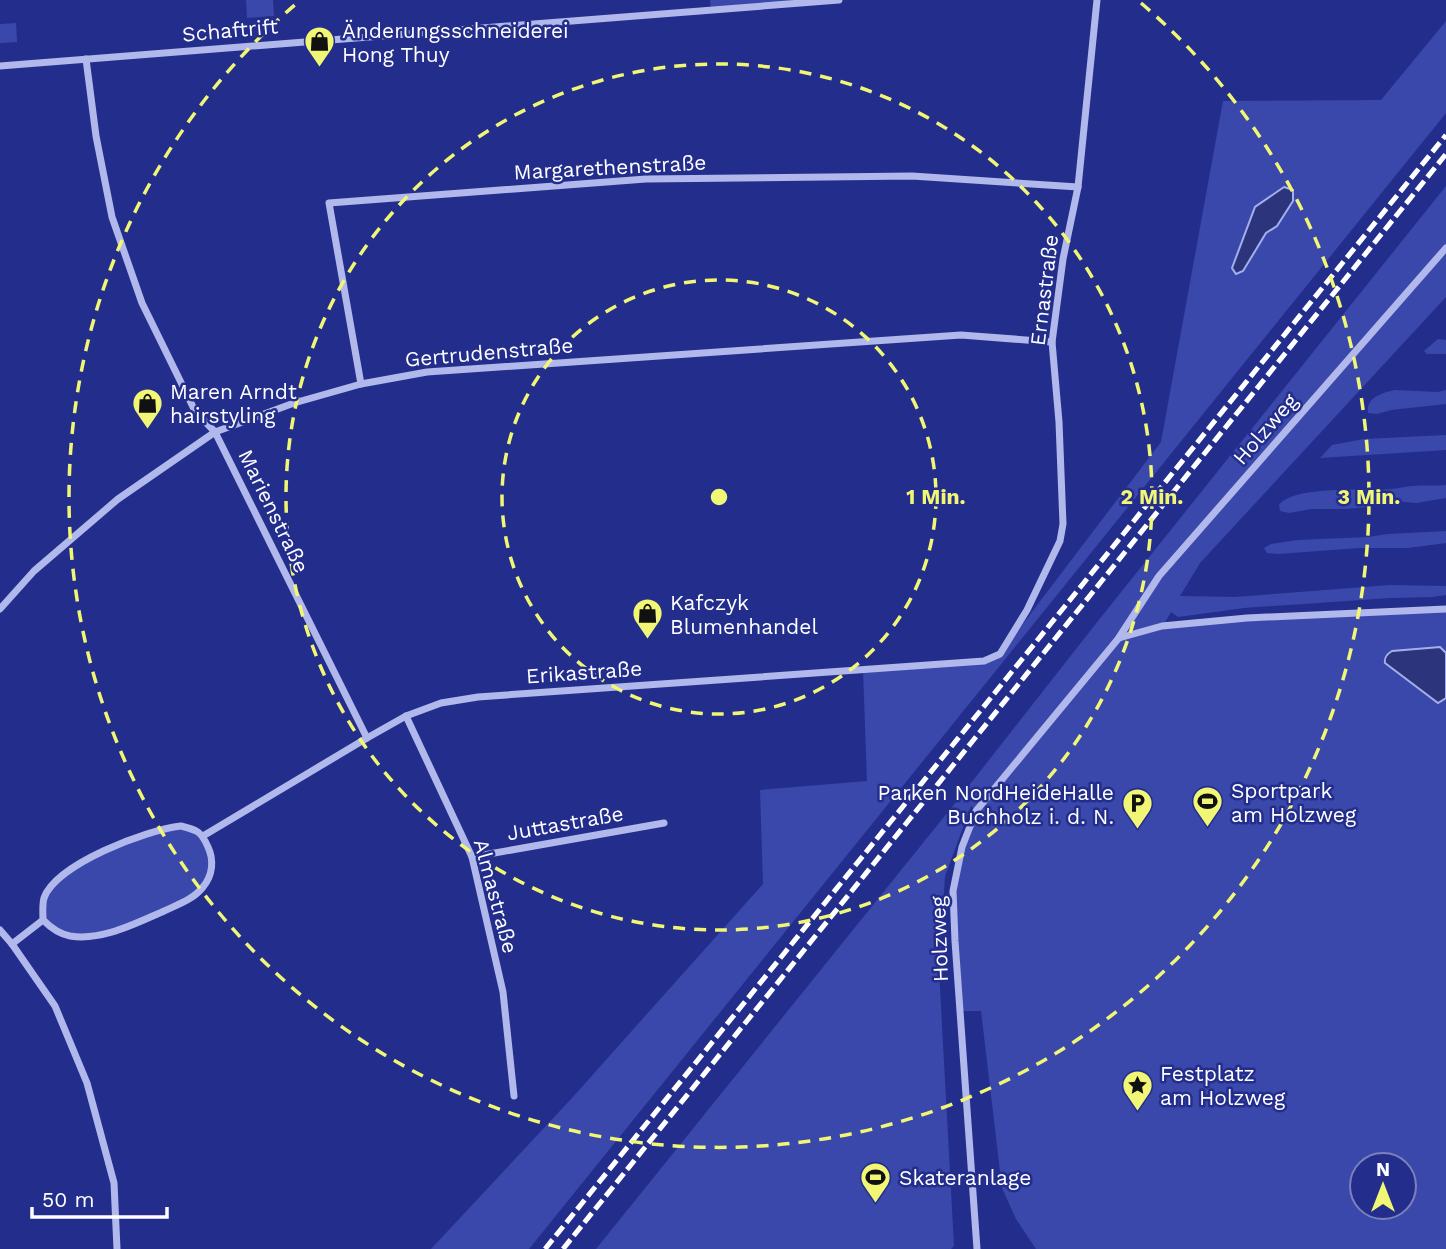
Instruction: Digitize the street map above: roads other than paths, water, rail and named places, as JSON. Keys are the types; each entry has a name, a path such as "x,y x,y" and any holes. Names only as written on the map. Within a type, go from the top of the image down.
{"street":[{"name":"Schaftrift","path":"0,66 839,0"},
{"name":"Ernastraße","path":"1000,654 1027,610 1060,541 1063,524 1059,422 1052,342 1063,259 1078,187 1097,0"},
{"name":"Marienstraße","path":"86,59 96,136 111,217 142,303 195,411 215,432 367,738"},
{"name":"Margarethenstraße","path":"361,384 329,203 646,179 912,176 1078,187"},
{"name":"Holzweg","path":"977,1249 953,891 962,847 976,811 1118,639 1158,576 1446,248"},
{"name":"Gertrudenstraße","path":"0,609 34,571 118,499 215,432 294,403 361,384 427,372 961,335 1052,342"},
{"path":"1118,639 1162,626 1247,618 1446,609"},
{"name":"Erikastraße","path":"203,836 367,738 407,716 441,703 478,697 984,662 1000,654"},
{"name":"Almastraße","path":"407,716 472,857 503,992 514,1096"},
{"name":"Juttastraße","path":"472,857 664,823"},
{"path":"181,826 195,829 203,836 212,864 203,887 188,900 127,928 101,934 68,936 52,930 43,920 44,898 62,874 114,845 162,828 181,826"},
{"path":"12,944 43,920"},
{"path":"0,930 55,1006 87,1083 114,1183 117,1249"}],"railway":[{"path":"545,1249 1446,135"},
{"path":"563,1249 1446,154"}],"place":[{"name":"Änderungsschneiderei Hong Thuy","path":"319,69"},
{"name":"Maren Arndt hairstyling","path":"147,430"},
{"name":"Kafczyk Blumenhandel","path":"647,641"},
{"name":"Sportpark am Holzweg","path":"1208,829"},
{"name":"Parken NordHeideHalle Buchholz i. d. N.","path":"1137,831"},
{"name":"Festplatz am Holzweg","path":"1137,1112"},
{"name":"Skateranlage","path":"876,1204"}]}
